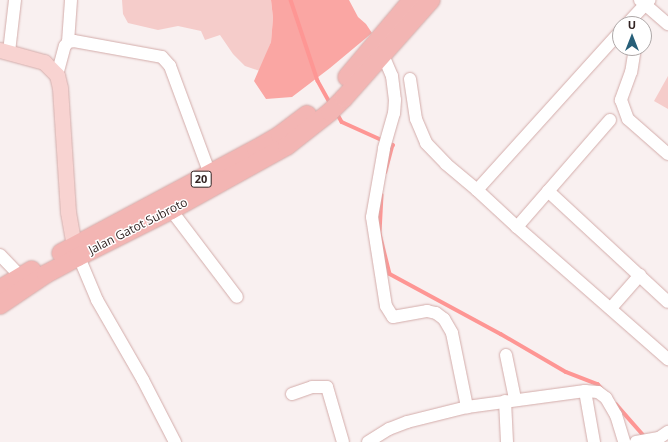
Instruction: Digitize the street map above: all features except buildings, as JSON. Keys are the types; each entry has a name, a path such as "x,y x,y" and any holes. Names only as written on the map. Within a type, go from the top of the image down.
{"highway":[{"name":"Jalan Gatot Subroto","path":"339,94 412,0"},
{"name":"Jalan Gatot Subroto","path":"0,289 20,276 171,210 287,146 339,94 383,55 431,0"},
{"name":"Jalan Gatot Subroto","path":"0,305 46,274 76,251 280,135 326,107"}],"main road":[{"path":"4,51 44,62 57,75 60,88 68,212 76,251"}],"street":[{"path":"4,51 15,0"},
{"path":"57,75 65,46 68,42 71,0"},
{"path":"638,16 645,2 668,24"},
{"path":"68,42 74,41 112,47 162,57 167,60 199,139 210,174"},
{"path":"478,190 612,41"},
{"path":"383,55 395,86 394,113 386,143 372,217 386,306 393,317 426,311 436,313 444,319 452,333 468,407"},
{"path":"517,227 610,120 621,100 632,72 634,56"},
{"path":"410,79 416,119 426,143 446,164 478,190 517,227 668,358"},
{"path":"621,100 628,119 668,154"},
{"path":"610,120 628,119"},
{"path":"548,191 668,302"},
{"path":"171,210 237,297"},
{"path":"76,251 97,300 147,386 176,442"},
{"path":"0,255 20,276"},
{"path":"611,308 640,275"},
{"path":"506,355 510,400 507,442"},
{"path":"292,394 312,387 327,387 343,442"},
{"path":"368,442 389,429 407,422 468,407 510,400 577,392 598,392 606,398 616,415 624,442"},
{"path":"577,392 594,442"},
{"path":"636,442 659,438 668,432"}],"shaded area":[{"path":"122,0 271,0 273,18 271,42 260,71 245,66 233,54 220,35 205,40 201,31 178,26 158,30 128,23 123,14"},
{"path":"271,0 349,0 358,17 366,24 372,33 292,97 266,99 254,81 271,42 273,18"},
{"path":"668,76 668,109 654,101"}],"waterway":[{"path":"291,0 318,81 331,104"},
{"path":"337,113 342,122 393,145 386,172"},
{"path":"382,195 380,234 390,274 501,334 566,372 598,384 602,389"},
{"path":"616,404 646,438"}]}
